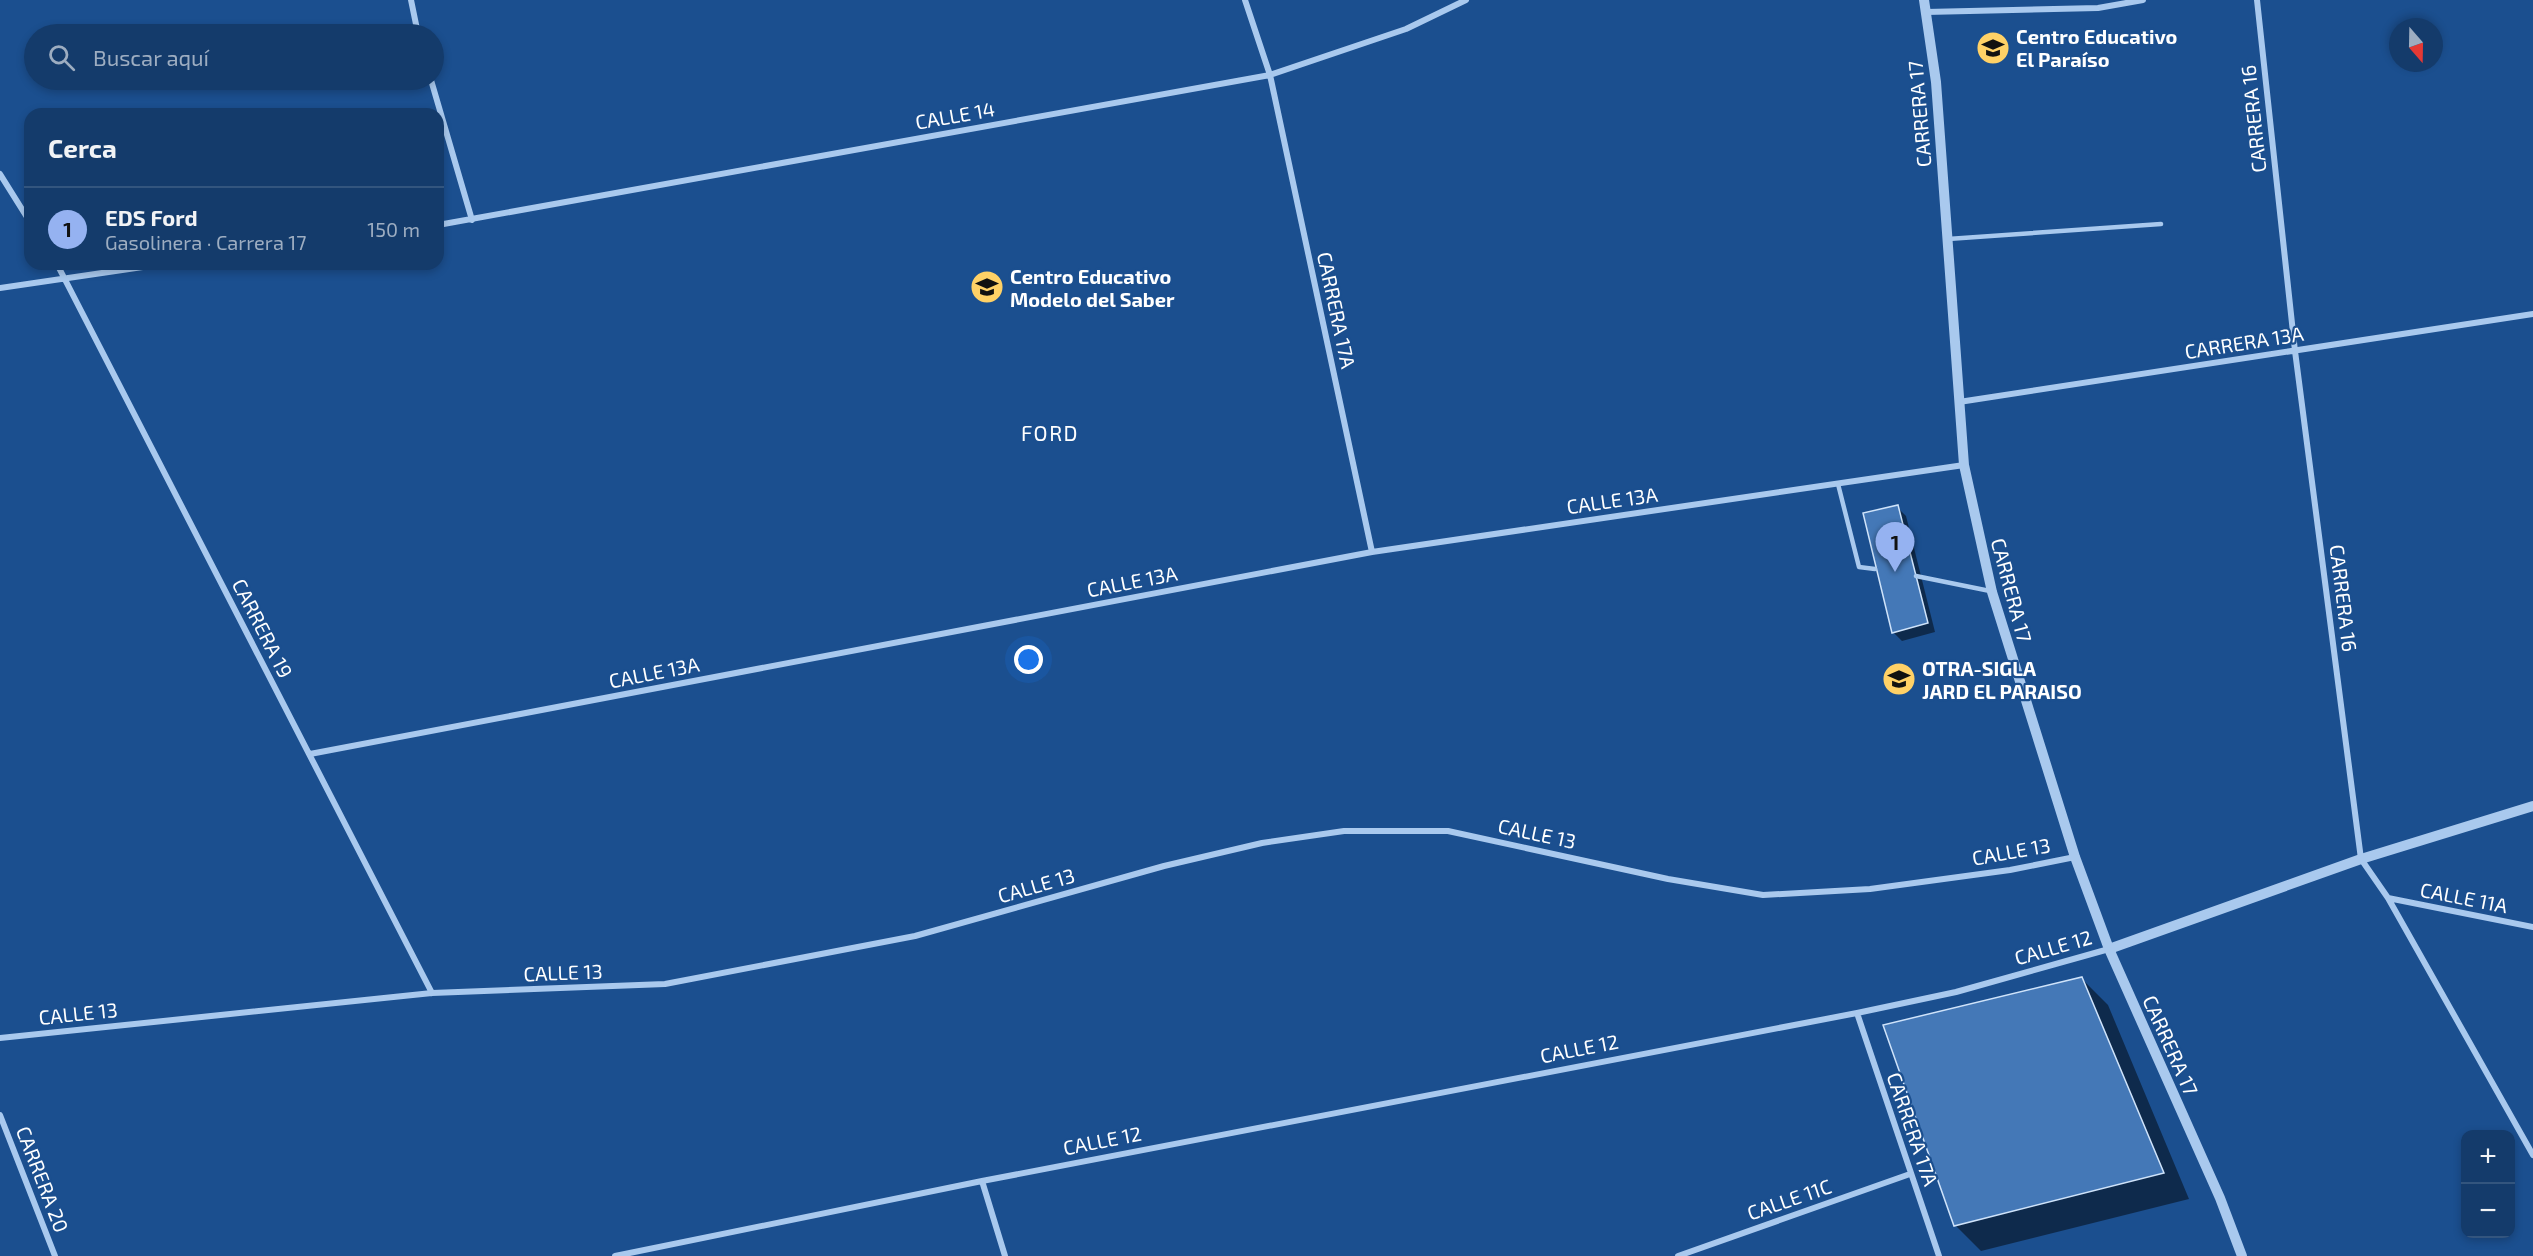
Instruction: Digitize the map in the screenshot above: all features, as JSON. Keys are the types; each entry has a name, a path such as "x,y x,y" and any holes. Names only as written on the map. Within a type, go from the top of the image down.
{"street":[{"path":"411,0 416,24"},
{"name":"CARRERA 17A","path":"1245,0 1270,75 1372,552"},
{"name":"CALLE 14","path":"444,224 1270,75 1406,29 1466,0"},
{"name":"CARRERA 17","path":"1924,0 1936,82 1964,465 1992,592 2075,857 2109,949 2220,1198 2242,1256"},
{"path":"1926,12 2098,8 2142,0"},
{"name":"CARRERA 16","path":"2257,0 2295,351 2361,859 2388,898 2533,1155"},
{"path":"434,90 439,108"},
{"path":"444,124 472,220"},
{"path":"0,174 24,212"},
{"name":"CARRERA 19","path":"61,270 432,993"},
{"path":"0,288 121,270"},
{"name":"CARRERA 13A","path":"1959,402 2533,314"},
{"name":"CALLE 13A","path":"310,754 1372,552 1964,465"},
{"name":"CALLE 12","path":"615,1256 982,1181 1956,992 2109,949 2361,859 2533,806"},
{"name":"CALLE 13","path":"0,1038 432,993 665,984 915,936 1164,866 1262,843 1344,831 1448,831 1668,879 1763,895 1870,889 2010,870 2075,857"},
{"name":"CALLE 11A","path":"2388,898 2533,927"},
{"name":"CARRERA 17A","path":"1857,1013 1938,1256"},
{"name":"CARRERA 20","path":"0,1114 55,1256"},
{"name":"CALLE 11C","path":"1678,1256 1911,1174"},
{"path":"982,1181 1005,1256"}],"lane":[{"path":"1948,239 2161,224"},
{"path":"1838,484 1859,567 1875,569"},
{"path":"1916,576 1992,592"}],"building":[{"path":"1898,505 1928,623 1892,633 1863,513"},
{"path":"2082,977 2164,1173 1954,1226 1883,1025"}],"place":[{"name":"Centro Educativo El Paraíso","path":"1993,48"},
{"name":"Centro Educativo Modelo del Saber","path":"987,287"},
{"name":"EDS Ford","path":"1895,572"},
{"name":"OTRA-SIGLA JARD EL PARAISO","path":"1899,679"}],"district":[{"name":"FORD","path":"1050,432"}]}
